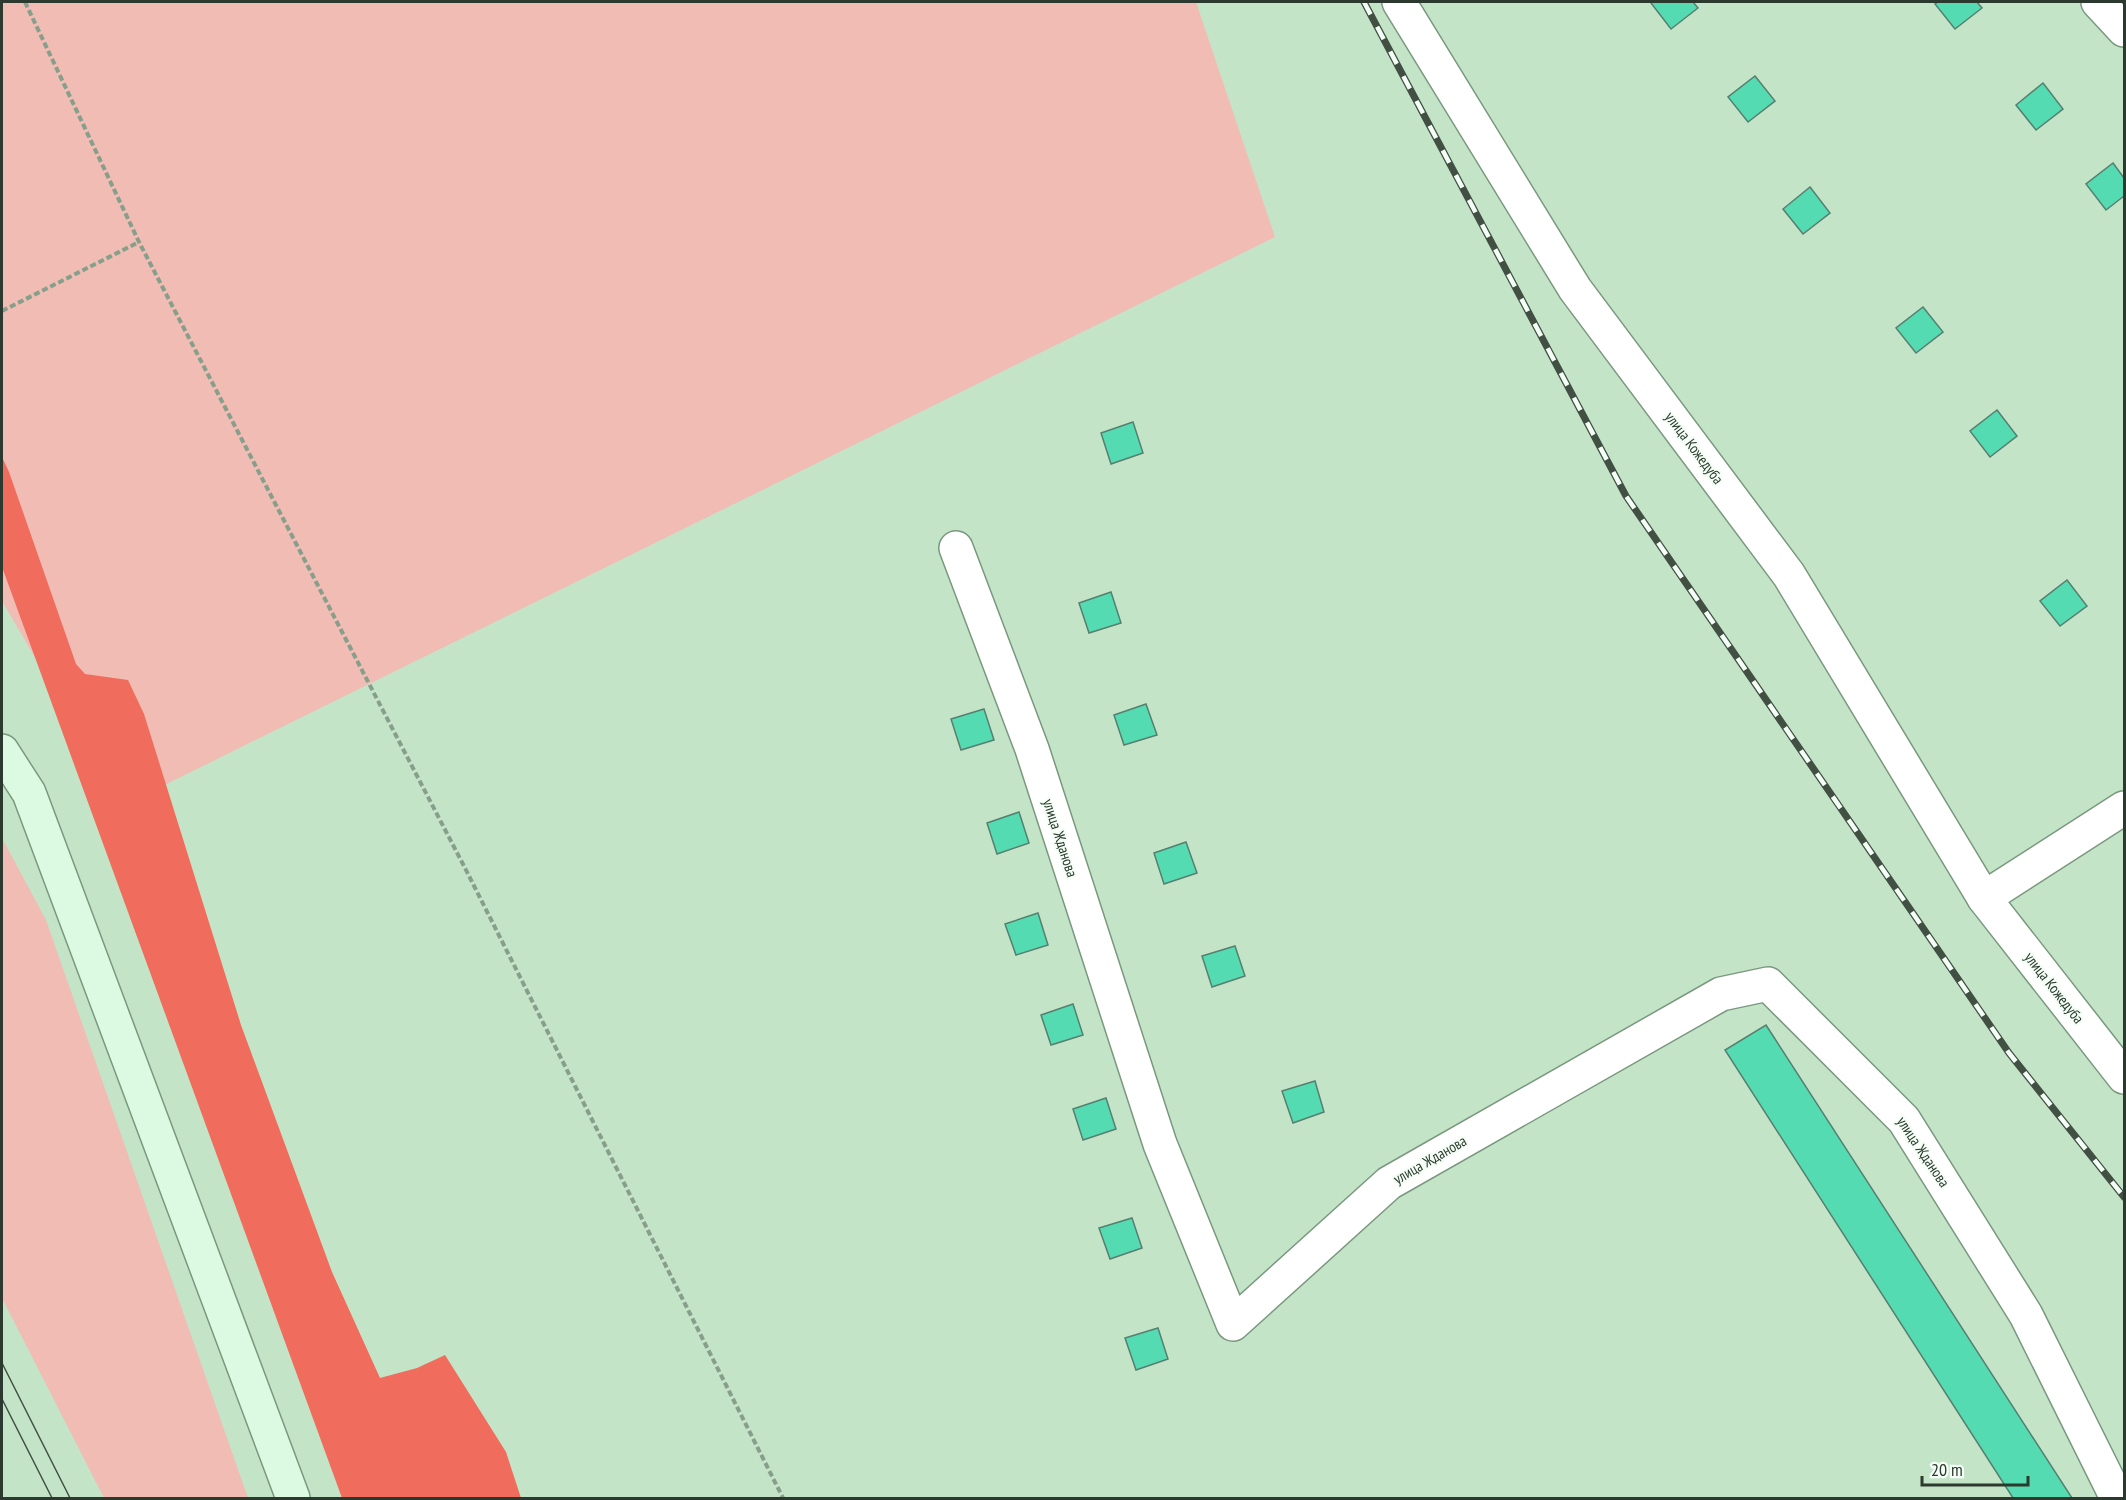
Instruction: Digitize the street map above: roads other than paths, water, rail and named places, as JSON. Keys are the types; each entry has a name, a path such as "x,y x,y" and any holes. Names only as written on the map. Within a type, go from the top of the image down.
{"main road":[{"path":"2,729 29,793 293,1498"},
{"path":"2,750 29,793"}],"street":[{"name":"улица Кожедуба","path":"1399,2 1575,289 1789,575 1984,898 2124,1077"},
{"path":"2098,2 2124,30"},
{"name":"улица Жданова","path":"956,548 1032,749 1160,1144 1233,1324 1389,1183 1721,994 1768,984 1904,1120 2026,1315 2117,1498"},
{"path":"1984,898 2124,808"}],"tram line":[{"path":"2,1363 70,1498"},
{"path":"2,1399 52,1498"}],"railway":[{"path":"1364,2 1626,496 2009,1053 2124,1197"}]}
